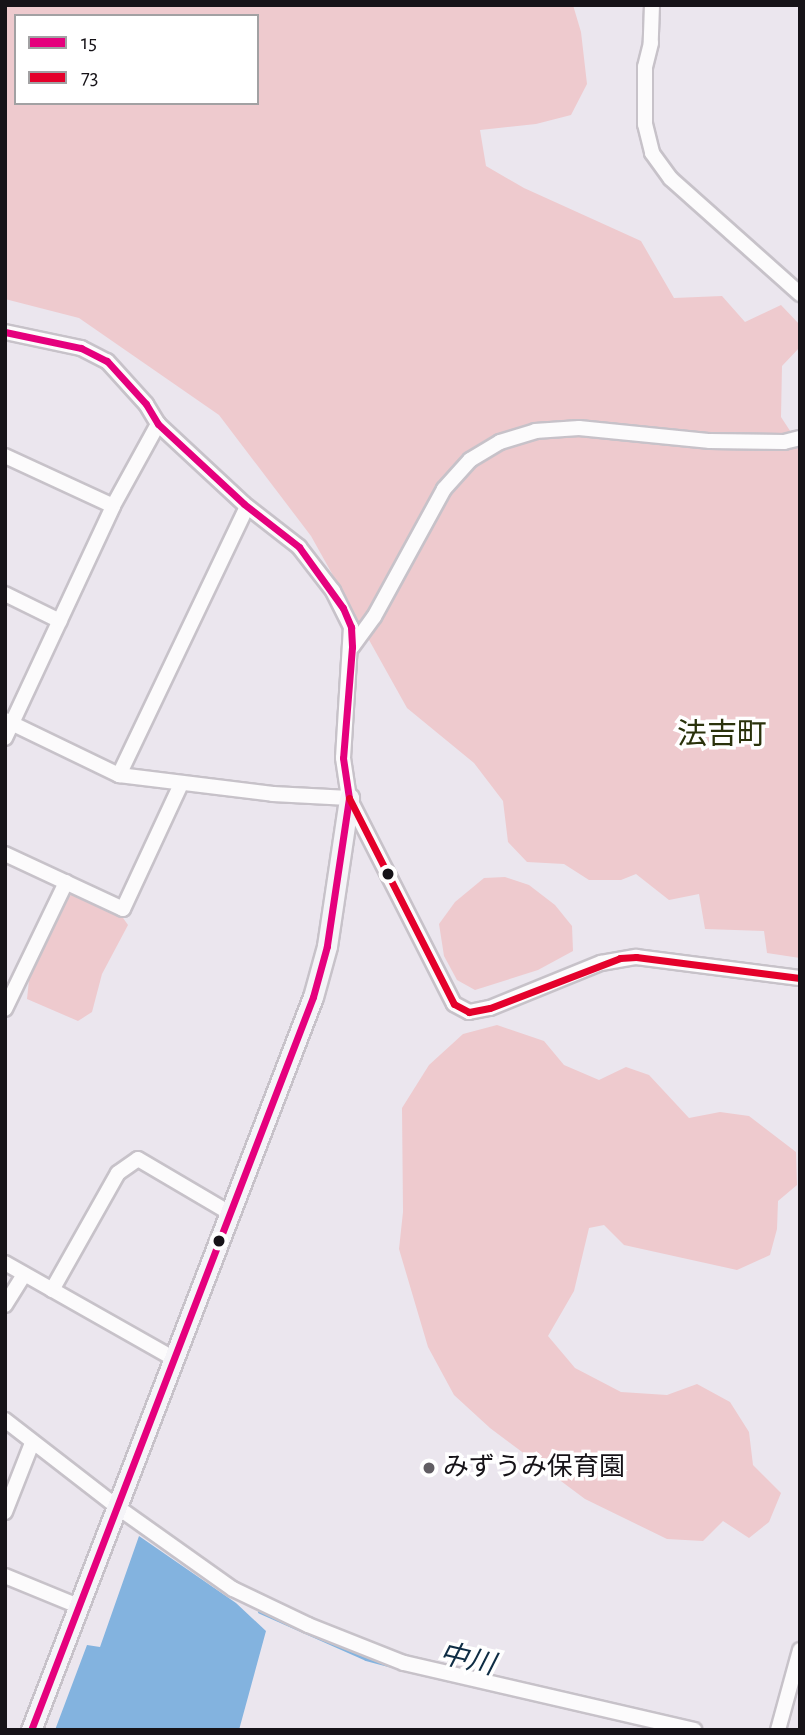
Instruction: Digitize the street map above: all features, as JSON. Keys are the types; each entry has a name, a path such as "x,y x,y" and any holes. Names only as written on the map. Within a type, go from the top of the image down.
{"street":[{"path":"652,5 651,43 645,67 645,124 652,153 671,179 800,294"},
{"path":"5,332 81,348 107,361 146,404 158,424 247,507 299,547 326,581 351,627 352,647 343,758 349,798 327,946 313,998 31,1730"},
{"path":"5,738 9,722 60,621 113,506 158,424"},
{"path":"352,647 374,617 444,489 470,460 500,442 535,431 579,428 710,441 784,442 800,439"},
{"path":"5,456 113,506"},
{"path":"119,775 247,507"},
{"path":"5,594 60,621"},
{"path":"9,722 119,775 273,794 349,798"},
{"path":"5,854 123,909 181,784"},
{"path":"349,798 454,1004 469,1012 490,1008 620,958 636,957 800,978"},
{"path":"5,1009 66,882"},
{"path":"52,1290 118,1173 138,1159 229,1212"},
{"path":"5,1263 173,1358"},
{"path":"5,1305 24,1274"},
{"path":"5,1420 116,1506 233,1589 365,1650 453,1675 694,1730"},
{"path":"5,1512 32,1443"},
{"path":"5,1576 78,1606"},
{"path":"778,1730 800,1650"}],"shaded area":[{"path":"5,5 573,5 581,32 587,84 571,115 536,124 480,130 486,166 524,188 641,241 674,298 722,296 745,322 781,305 800,325 800,347 782,366 781,417 800,446 800,958 767,953 764,931 705,929 699,894 669,900 636,874 621,880 589,880 564,864 527,862 508,842 503,801 474,763 407,708 311,536 219,415 79,318 5,299"},
{"path":"505,877 529,885 555,905 572,926 573,951 538,970 475,990 457,980 444,956 439,924 455,902 484,878"},
{"path":"73,894 121,915 128,925 102,974 92,1012 78,1021 27,999 29,980 66,898"},
{"path":"497,1025 544,1041 564,1065 599,1080 626,1067 649,1075 689,1118 720,1112 749,1116 796,1152 797,1185 778,1201 777,1229 770,1255 737,1270 624,1245 604,1225 589,1228 574,1291 548,1336 575,1368 621,1392 667,1395 697,1384 730,1402 749,1432 753,1465 781,1493 769,1522 749,1538 723,1521 703,1541 667,1539 585,1499 490,1428 454,1395 428,1347 399,1249 403,1212 402,1108 429,1065 463,1034"}],"water":[{"path":"139,1536 236,1603 266,1631 239,1730 55,1730 87,1645 100,1647"}],"waterway":[{"name":"中川","path":"260,1611 366,1658 393,1665"}],"transit line":[{"name":"15","path":"5,332 81,348 107,361 146,404 158,424 244,504 299,547 343,608 351,627 352,647 343,758 349,798 327,946 313,997 31,1730"},
{"name":"73","path":"349,798 454,1004 469,1012 490,1008 620,958 636,957 800,978"}],"place":[{"name":"みずうみ保育園","path":"429,1468"}],"district":[{"name":"法吉町","path":"722,735"}]}
